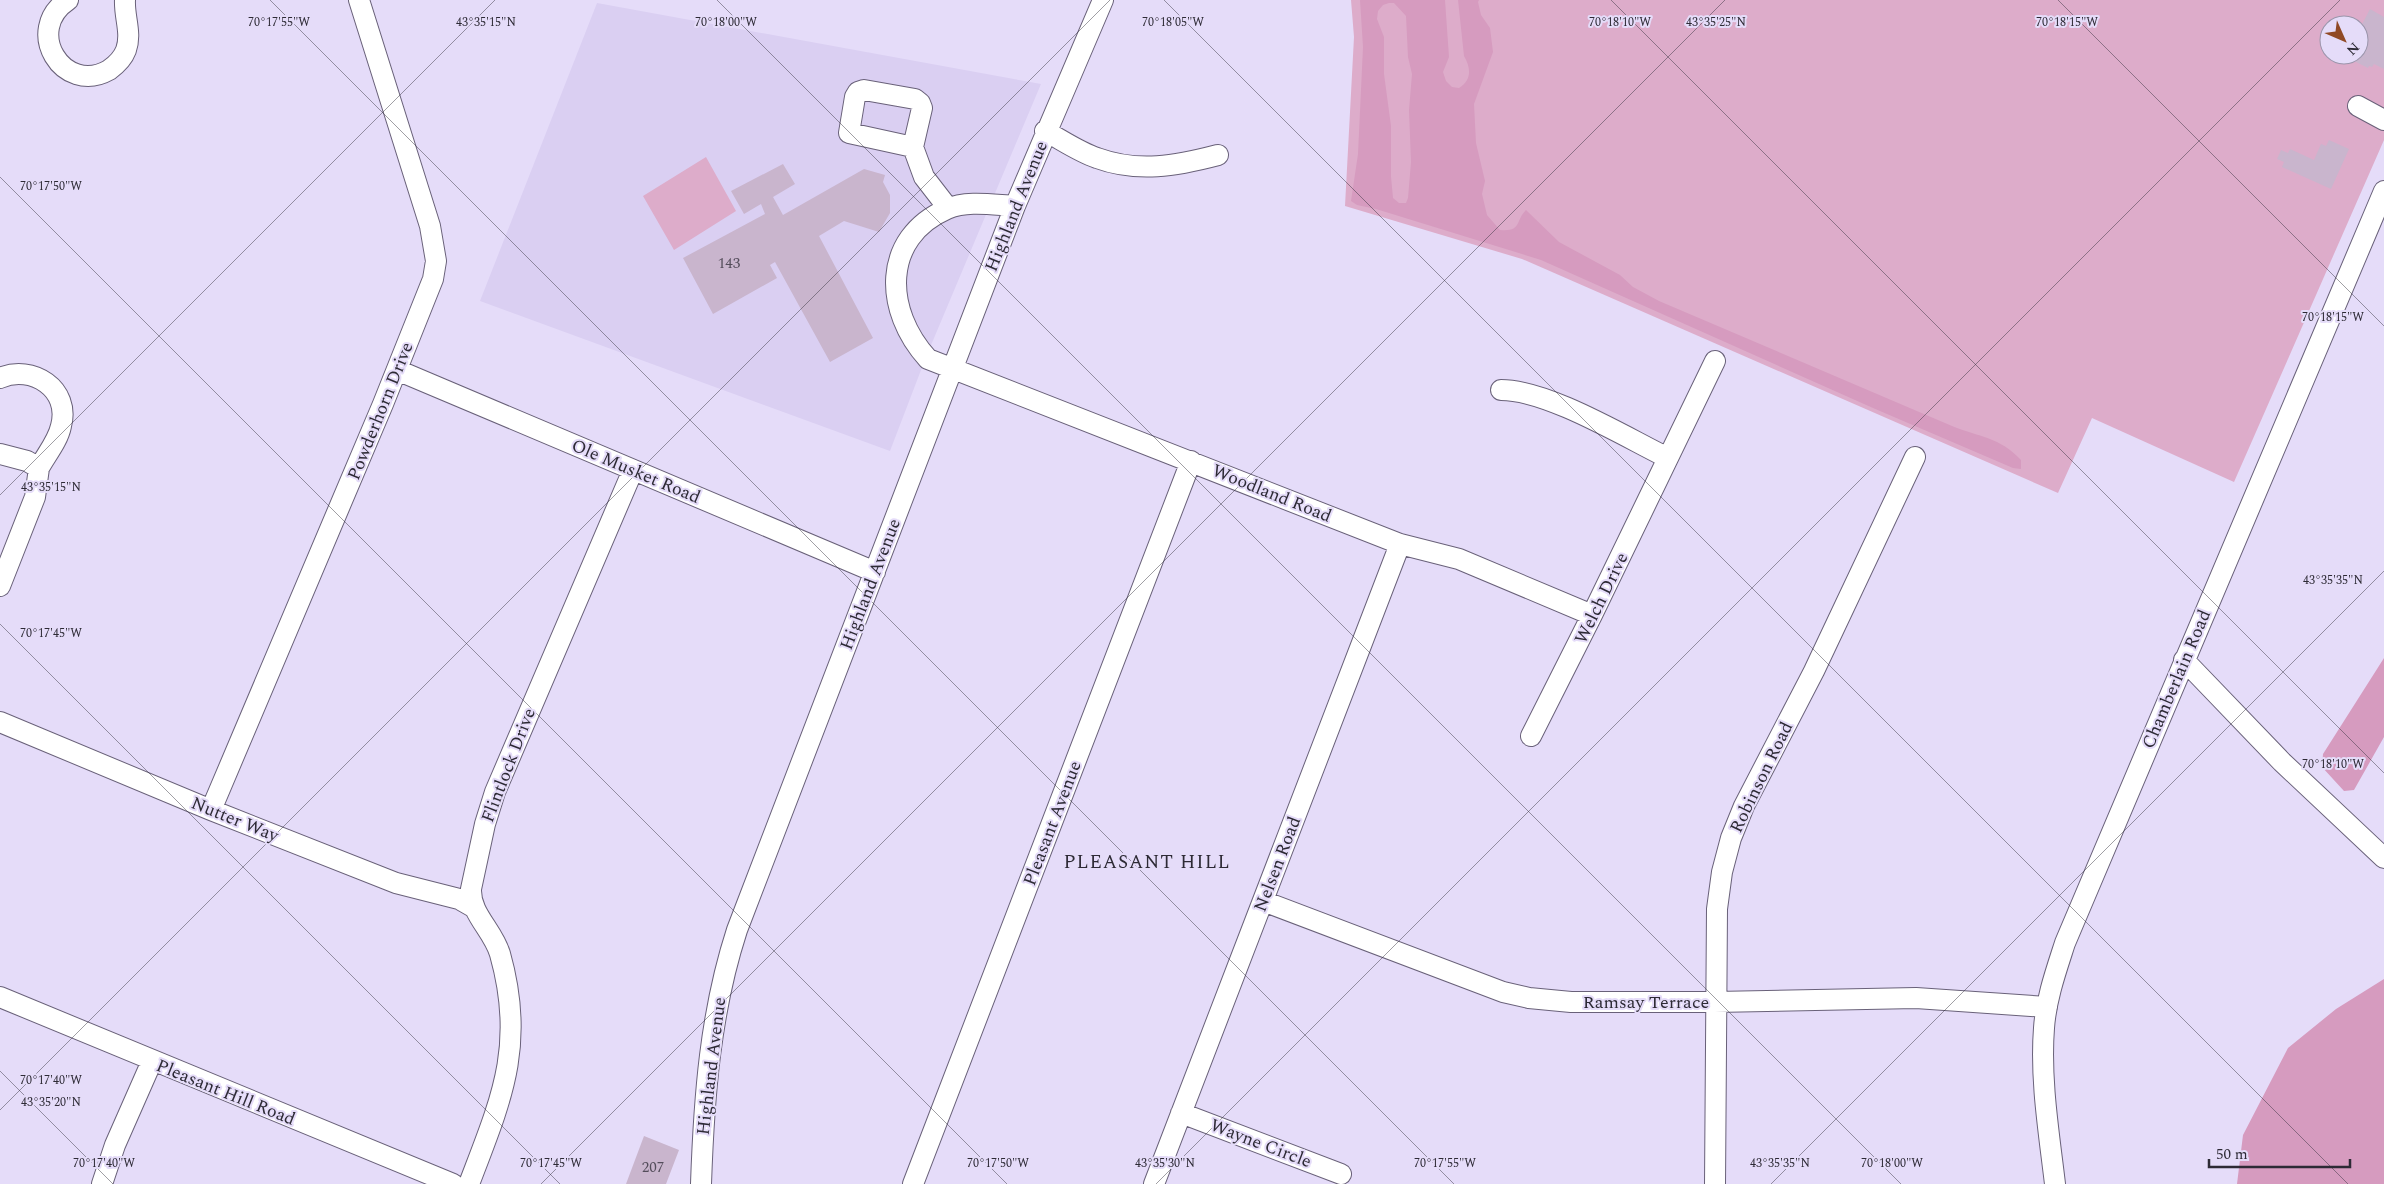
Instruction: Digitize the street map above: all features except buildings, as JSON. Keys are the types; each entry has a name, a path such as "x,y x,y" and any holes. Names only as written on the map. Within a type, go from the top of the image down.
{"street":[{"path":"68,0 52,16 48,31 49,46 56,60 68,70 89,76 111,68 126,51 129,36 125,0"},
{"name":"Powderhorn Drive","path":"211,810 397,370 433,279 436,261 421,196 359,0"},
{"name":"Highland Avenue","path":"701,1184 704,1100 713,1026 729,954 748,898 1015,206 1103,0"},
{"path":"2358,106 2384,120"},
{"path":"1045,132 1095,158 1122,165 1151,167 1180,165 1218,155"},
{"path":"913,147 924,177 948,208 982,204 1015,206"},
{"name":"Chamberlain Road","path":"2055,1184 2043,1054 2047,1007 2054,974 2068,936 2184,660 2384,191"},
{"name":"Woodland Road","path":"948,208 923,224 910,238 900,254 895,270 897,294 912,340 928,359 1400,544 1459,559 1592,615"},
{"name":"Welch Drive","path":"1531,736 1715,361"},
{"name":"Ole Musket Road","path":"397,370 875,572"},
{"path":"0,378 24,373 39,377 52,387 60,401 62,426 39,468 35,496 0,586"},
{"path":"1502,390 1520,391 1570,409 1668,458"},
{"path":"0,454 27,461 39,468"},
{"name":"Robinson Road","path":"1715,1184 1717,909 1722,872 1731,838 1744,806 1814,671 1914,457"},
{"name":"Pleasant Avenue","path":"913,1184 1191,461"},
{"name":"Flintlock Drive","path":"473,907 471,889 485,824 495,792 633,470"},
{"name":"Nelsen Road","path":"1154,1184 1400,544"},
{"path":"2184,660 2282,762 2384,858"},
{"name":"Nutter Way","path":"0,722 211,810 396,883 459,900 473,907"},
{"name":"Ramsay Terrace","path":"1263,900 1514,995 1529,998 1571,1002 1715,1002 1916,998 2047,1007"},
{"path":"469,1184 505,1085 511,1036 510,1003 499,952 485,922 473,907"},
{"name":"Pleasant Hill Road","path":"0,998 453,1184"},
{"path":"102,1184 116,1145 152,1062"},
{"name":"Wayne Circle","path":"1181,1113 1341,1174"}],"shaded area":[{"path":"1351,0 2384,0 2384,140 2234,482 2092,418 2058,493 1522,259 1345,206 1354,37"},
{"path":"1360,0 1445,0 1449,57 1443,72 1446,81 1452,87 1459,88 1468,78 1469,69 1464,56 1458,0 1479,0 1481,15 1490,28 1493,52 1474,104 1476,143 1485,181 1482,194 1487,215 1500,230 1515,227 1526,210 1559,242 1620,275 1633,287 1659,301 1952,426 1997,442 2013,452 2021,460 2021,469 2013,468 1873,408 1541,260 1376,209 1357,205 1351,201 1358,154 1363,47","holes":["1394,3 1406,16 1408,57 1412,74 1409,110 1411,162 1406,203 1399,203 1393,198 1391,126 1384,74 1384,37 1377,19 1378,11 1383,5"]},
{"path":"597,3 1041,84 926,357 890,451 480,301"},
{"path":"706,157 736,211 674,250 643,196"},
{"path":"2384,658 2384,737 2354,790 2344,791 2322,767 2323,754"},
{"path":"2384,979 2384,1184 2237,1184 2243,1135 2288,1048 2336,1009"}],"district":[{"name":"PLEASANT HILL","path":"1147,861"}]}
